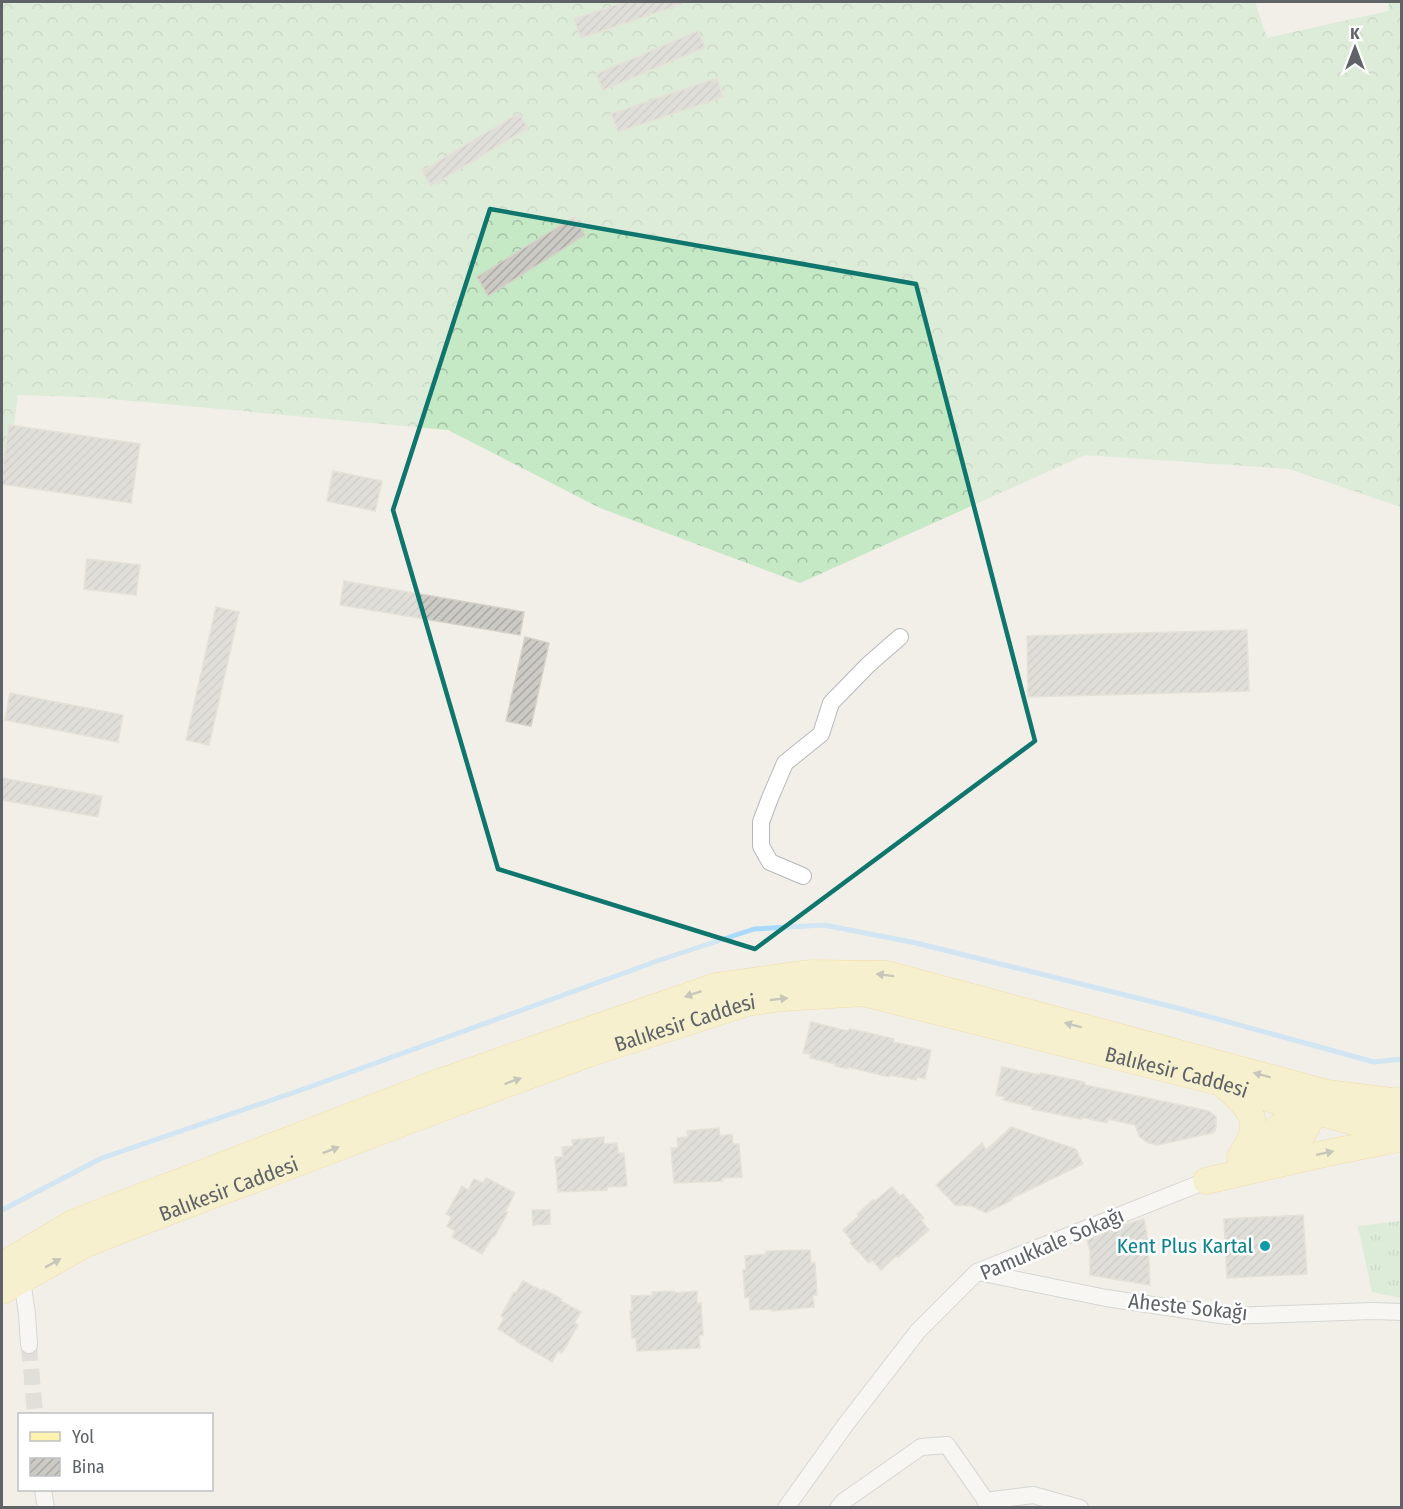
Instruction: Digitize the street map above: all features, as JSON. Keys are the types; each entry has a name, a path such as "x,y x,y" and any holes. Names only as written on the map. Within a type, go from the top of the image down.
{"main road":[{"name":"Balıkesir Caddesi","path":"2,1265 75,1222 442,1081 716,986 809,973 887,974 1078,1027 1305,1100 1354,1122 1401,1121"},
{"name":"Balıkesir Caddesi","path":"12,1285 86,1244 415,1118 588,1054 747,1003 782,998 863,993 1222,1083 1305,1100 1327,1093 1401,1101"},
{"path":"1222,1083 1244,1102 1252,1116 1253,1131 1248,1163"},
{"path":"1248,1163 1263,1140 1282,1125 1305,1100 1322,1098 1346,1104 1401,1107"},
{"path":"1206,1181 1248,1163 1323,1154 1401,1138"}],"street":[{"path":"803,876 770,862 761,846 761,822 770,798 785,762 821,734 831,703 867,664 900,637"},
{"name":"Pamukkale Sokağı","path":"786,1508 846,1424 918,1331 977,1272 1206,1181"},
{"name":"Aheste Sokağı","path":"977,1272 1106,1298 1227,1316 1401,1312"},
{"path":"12,1285 27,1314 29,1345"},
{"path":"838,1508 844,1501 921,1447 947,1445 988,1504 1033,1495 1080,1508"},
{"path":"43,1491 46,1508"}],"highlighted area":[{"path":"490,209 916,284 1035,741 755,949 498,869 393,510"}],"green space":[{"path":"2,2 1255,2 1267,38 1388,11 1389,2 1401,2 1401,507 1289,469 1085,455 800,583 600,508 448,430 89,397 18,395 9,463 2,467"},
{"path":"1401,1221 1401,1298 1372,1292 1358,1226"}],"building":[{"path":"624,2 681,2 682,4 581,38 574,19"},
{"path":"698,31 705,47 603,90 596,74"},
{"path":"717,78 723,97 618,132 611,114"},
{"path":"519,113 528,128 431,186 422,171"},
{"path":"574,217 585,235 488,296 477,277"},
{"path":"9,425 140,444 131,503 2,484"},
{"path":"333,471 382,481 375,511 327,501"},
{"path":"87,559 140,565 136,595 84,589"},
{"path":"344,581 524,612 520,635 340,605"},
{"path":"216,607 239,612 209,745 186,740"},
{"path":"1247,630 1249,691 1028,697 1027,636"},
{"path":"525,637 549,643 531,726 506,721"},
{"path":"10,693 123,715 118,742 5,720"},
{"path":"2,778 102,796 98,817 2,800"},
{"path":"811,1022 848,1031 849,1029 865,1032 894,1039 893,1042 931,1050 925,1079 917,1077 916,1080 890,1075 889,1077 835,1066 836,1064 810,1058 811,1054 803,1053"},
{"path":"1002,1067 1085,1082 1085,1085 1209,1111 1216,1117 1215,1131 1157,1145 1139,1136 1135,1125 1108,1119 1107,1123 1081,1117 1081,1119 1032,1109 1034,1107 1003,1100 1004,1097 996,1095"},
{"path":"1011,1127 1076,1149 1083,1164 986,1213 972,1206 955,1205 936,1185 982,1143 986,1150"},
{"path":"719,1128 720,1136 732,1134 733,1144 739,1144 742,1177 722,1178 722,1181 674,1183 671,1148 678,1148 677,1138 688,1137 687,1131"},
{"path":"604,1137 604,1144 617,1143 618,1153 624,1153 627,1186 607,1187 607,1190 558,1192 555,1157 563,1157 562,1147 573,1146 572,1140"},
{"path":"486,1178 515,1193 505,1212 508,1212 482,1254 452,1237 455,1231 447,1226 452,1217 446,1214 462,1186 468,1190 474,1179 483,1183"},
{"path":"892,1187 900,1196 903,1194 924,1218 921,1220 929,1230 881,1270 872,1260 869,1263 850,1243 852,1241 843,1230 859,1216 857,1214"},
{"path":"532,1210 550,1210 550,1224 533,1225"},
{"name":"Kent Plus Kartal","path":"1303,1215 1307,1274 1227,1278 1224,1219"},
{"path":"1144,1219 1148,1242 1150,1285 1090,1275 1090,1251 1087,1240"},
{"path":"810,1250 811,1263 815,1263 817,1295 813,1295 814,1307 772,1311 772,1309 750,1310 749,1297 745,1298 743,1270 746,1270 745,1256 766,1254 766,1251"},
{"path":"523,1281 562,1299 561,1301 581,1312 574,1323 578,1325 562,1353 558,1351 552,1362 498,1329 504,1318 501,1316"},
{"path":"674,1291 674,1293 697,1291 697,1304 701,1303 703,1335 699,1335 700,1348 637,1351 636,1338 632,1338 631,1296"}],"waterway":[{"path":"2,1210 102,1158 304,1089 660,960 754,929 824,925 916,943 1181,1009 1374,1062 1402,1059"}],"tunnel":[{"path":"29,1345 35,1413"}],"place":[{"name":"Kent Plus Kartal","path":"1265,1246"}]}
